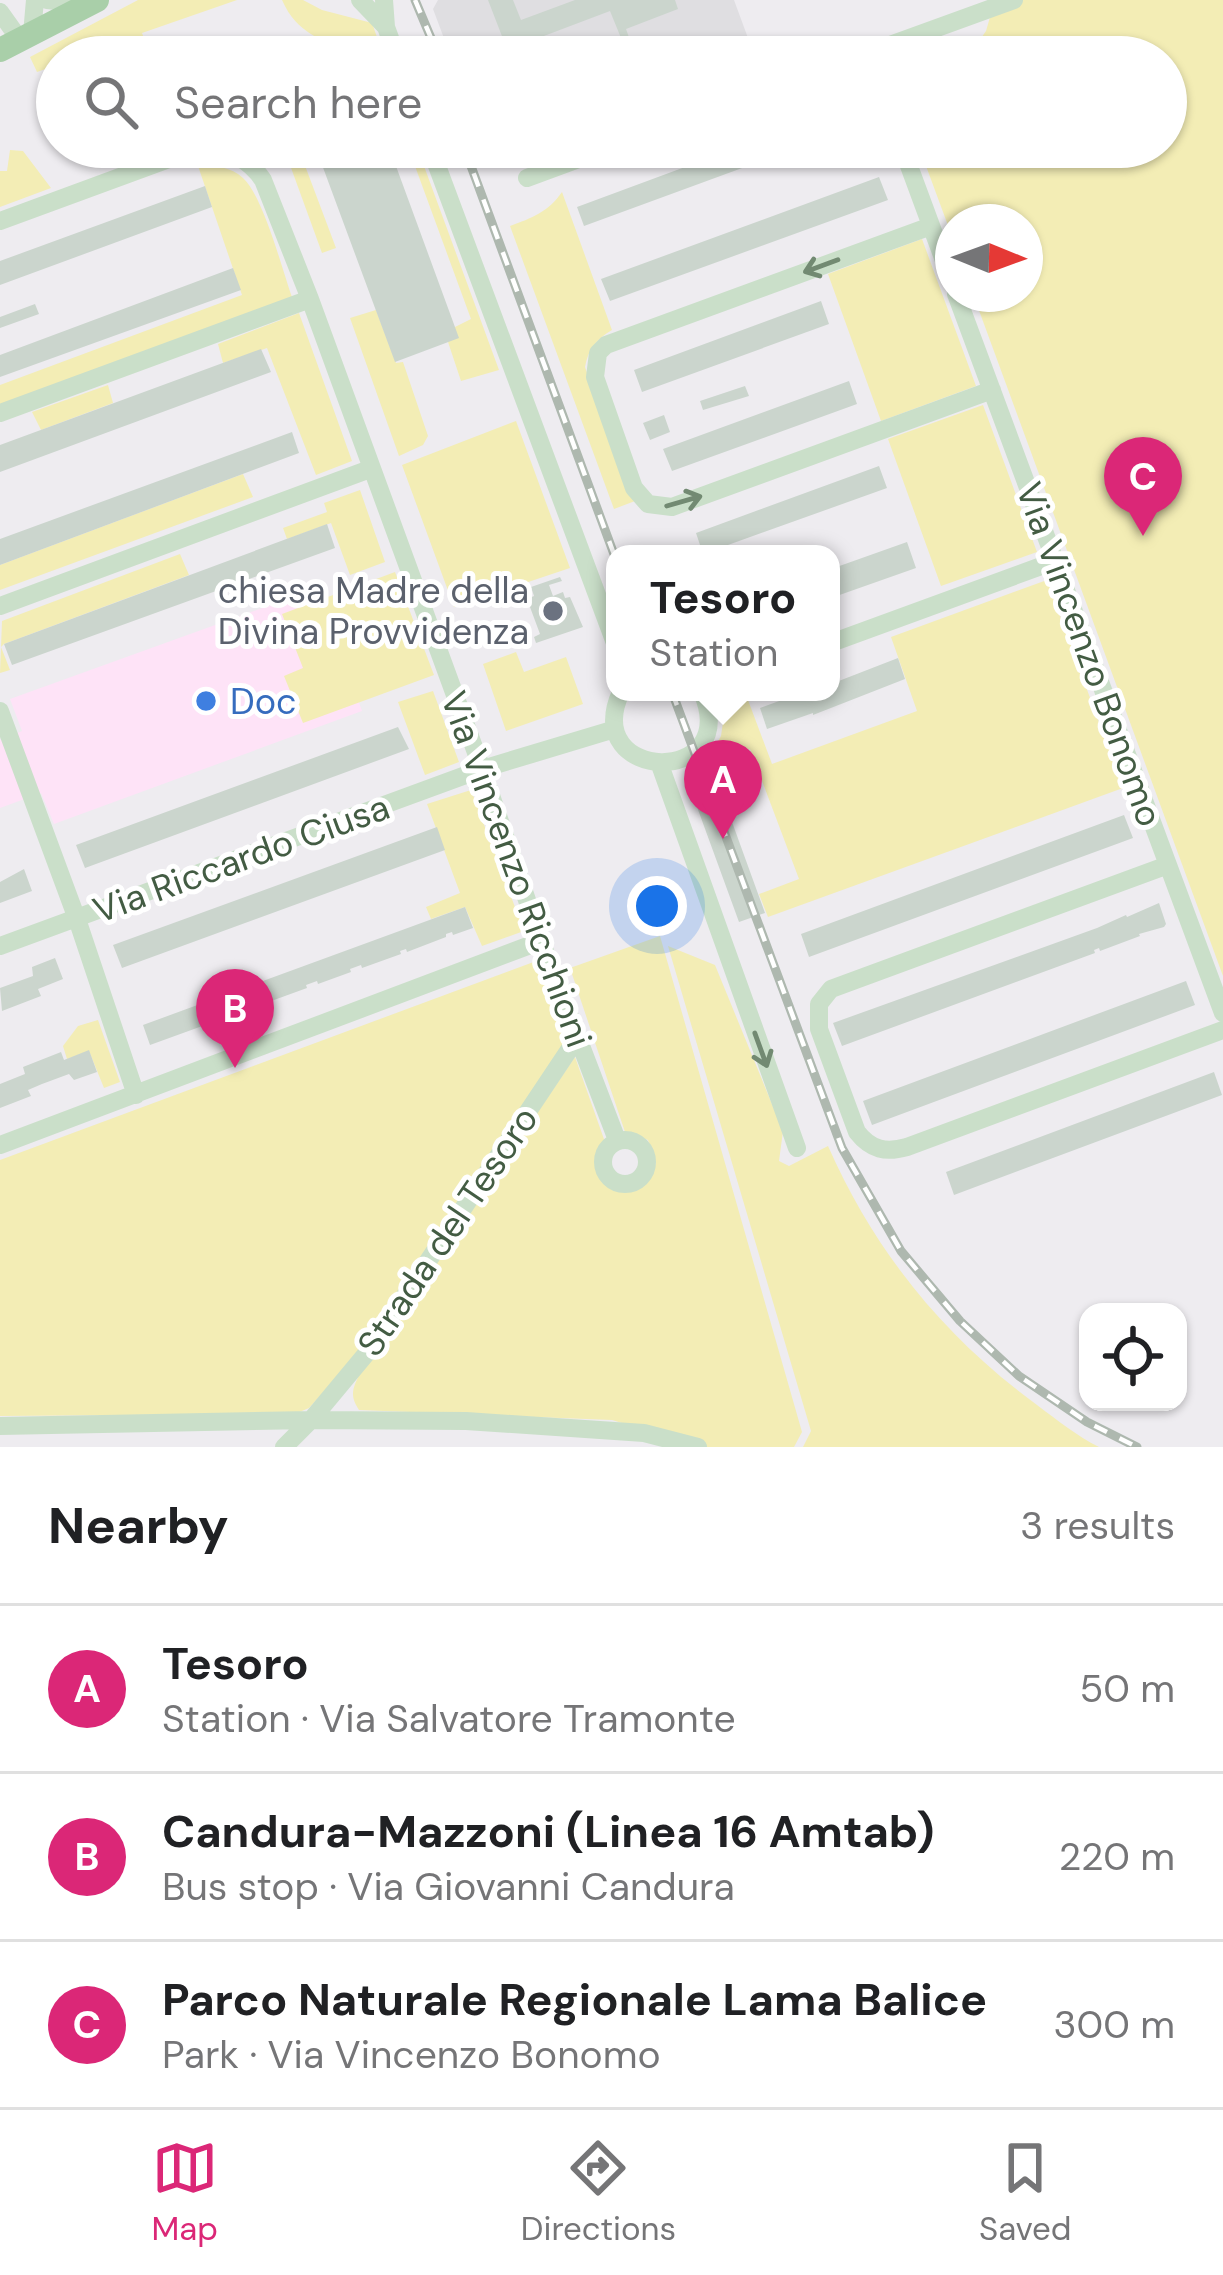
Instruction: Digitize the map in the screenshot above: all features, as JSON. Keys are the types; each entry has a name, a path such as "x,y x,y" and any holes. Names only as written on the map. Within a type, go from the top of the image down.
{"main road":[{"path":"17,41 93,2"}],"street":[{"path":"17,41 35,0"},
{"path":"47,0 93,2"},
{"path":"360,0 386,27"},
{"path":"384,0 389,36"},
{"path":"917,36 1013,0"},
{"path":"0,12 17,41"},
{"name":"Via Vincenzo Ricchioni","path":"0,221 144,168"},
{"name":"Via Vincenzo Ricchioni","path":"255,168 269,191 310,299 617,1140"},
{"path":"438,168 606,619"},
{"path":"527,178 554,168"},
{"path":"910,168 935,237"},
{"path":"931,226 606,345 598,353 595,377 615,433 640,496 648,504 672,507 992,390"},
{"path":"0,413 310,299"},
{"name":"Via Vincenzo Bonomo","path":"963,312 1223,1013"},
{"path":"0,606 370,469"},
{"path":"840,640 1055,561"},
{"path":"618,701 615,729 622,743 645,762 660,765 674,763 699,747 709,720 705,701"},
{"path":"0,711 136,1095"},
{"name":"Via Riccardo Ciusa","path":"0,946 482,769 615,729"},
{"path":"660,765 797,1148"},
{"path":"1168,865 831,989 819,1004 819,1029 857,1132 882,1150 895,1150 1223,1030"},
{"path":"0,1145 542,941"},
{"name":"Strada del Tesoro","path":"284,1447 366,1354 577,1038"},
{"path":"0,1426 466,1421 644,1433 698,1447"}],"shaded area":[{"path":"138,0 237,0 143,36 70,36"},
{"path":"282,0 303,0 372,23 377,36 315,36 288,12"},
{"path":"438,0 734,0 747,36 443,36 433,9"},
{"path":"995,0 1223,0 1223,976 980,312 1043,312 1043,204 940,204 927,168 1187,168 1187,36 983,36"},
{"path":"10,150 23,151 51,188 0,207 0,171 7,171"},
{"path":"199,168 233,171 250,187 265,216 292,297 0,406 0,385 242,295"},
{"path":"291,168 306,168 336,248 322,253"},
{"path":"416,168 425,168 499,370 461,381 448,342 455,327 471,319"},
{"path":"562,192 612,330 594,346 585,367 635,501 614,509 510,226 539,213"},
{"path":"922,239 935,274 935,312 949,312 976,386 881,421 828,274"},
{"path":"376,310 396,363 403,362 428,436 423,445 399,456 350,318"},
{"path":"299,313 352,461 316,475 267,348 223,363 218,344"},
{"path":"108,385 113,403 41,430 32,412"},
{"path":"983,405 1037,552 941,586 888,439"},
{"path":"516,421 570,568 454,607 402,465"},
{"path":"243,474 253,497 0,590 0,565"},
{"path":"360,490 385,562 350,575 331,523 287,539 283,528 327,512 324,503"},
{"path":"180,554 189,575 1,647 2,621"},
{"path":"395,572 434,675 303,723 284,676 303,668 282,614"},
{"path":"1047,580 1123,788 768,917 759,894 799,879 750,749 716,761 712,752 721,736 725,708 733,701 748,701 772,764 917,711 891,637"},
{"path":"318,588 362,711 54,824 41,793 0,808 0,740 22,731 10,699"},
{"path":"1,647 10,670 0,673"},
{"path":"516,652 524,672 566,657 583,704 506,731 483,664"},
{"path":"433,691 459,762 425,775 398,702"},
{"path":"471,790 524,931 482,946 465,907 431,919 426,907 460,893 427,804"},
{"path":"660,936 802,1432 794,1447 701,1447 612,1420 359,1410 353,1392 360,1373 575,1057 605,1142 598,1158 603,1183 623,1192 647,1179 656,1163 648,1140 625,1132 570,968"},
{"path":"668,946 715,965 783,1131 779,1161 789,1166 828,1146 867,1221 942,1321 1003,1378 1099,1447 803,1447 811,1431"},
{"path":"539,960 567,1039 358,1354 309,1408 271,1414 0,1416 0,1160"},
{"path":"98,1020 120,1082 104,1088 89,1051 67,1059 63,1046 78,1026"}],"building":[{"path":"488,0 513,0 521,20 575,0 675,0 678,9 626,29 628,36 620,36 610,11 544,36 502,36"},
{"path":"323,168 397,168 459,338 395,362"},
{"path":"682,168 742,168 584,226 577,207"},
{"path":"879,177 888,200 610,301 601,279"},
{"path":"205,186 212,207 0,285 0,261"},
{"path":"233,268 241,290 0,377 0,355"},
{"path":"821,301 829,324 642,392 634,370"},
{"path":"35,304 39,314 0,328 0,317"},
{"path":"261,349 271,372 0,472 0,445"},
{"path":"849,381 857,404 672,471 663,449"},
{"path":"745,386 749,396 703,410 700,401"},
{"path":"664,415 670,432 650,440 643,423"},
{"path":"292,432 299,453 0,565 0,539"},
{"path":"879,466 887,488 728,545 700,545 696,533"},
{"path":"327,524 335,548 12,665 4,644"},
{"path":"907,542 916,568 840,595 840,566"},
{"name":"chiesa Madre della Divina Provvidenza","path":"560,577 562,581 549,585 553,596 563,592 565,598 570,597 583,627 536,643 534,637 540,634 527,599 534,596 531,587"},
{"path":"898,658 905,679 767,729 760,708 779,701 840,701 840,681"},
{"path":"398,727 409,749 85,868 76,845"},
{"path":"715,775 765,913 739,922 689,785"},
{"path":"1124,815 1133,838 809,957 801,934"},
{"path":"437,827 445,850 122,968 113,945"},
{"path":"24,869 32,891 0,903 0,882"},
{"path":"1159,903 1164,927 842,1046 833,1023"},
{"path":"465,907 473,928 150,1045 143,1025"},
{"path":"55,958 63,979 38,989 41,996 2,1011 0,988 33,976 32,967"},
{"path":"1186,981 1195,1005 872,1125 863,1101"},
{"path":"89,1050 97,1072 74,1080 69,1074 42,1084 28,1090 31,1096 0,1108 0,1084 25,1074 23,1067 61,1052 64,1060"},
{"path":"1214,1072 1222,1095 954,1195 946,1172"}],"railway":[{"path":"415,0 430,36"},
{"path":"472,168 611,545"},
{"path":"675,701 842,1148 901,1251 960,1321 1019,1376 1087,1422 1137,1447"}],"place":[{"name":"Parco Naturale Regionale Lama Balice","path":"1143,536"},
{"name":"chiesa Madre della Divina Provvidenza","path":"553,611"},
{"name":"Doc","path":"206,701"},
{"name":"Tesoro","path":"723,839"},
{"name":"Candura-Mazzoni (Linea 16 Amtab)","path":"235,1068"}]}
